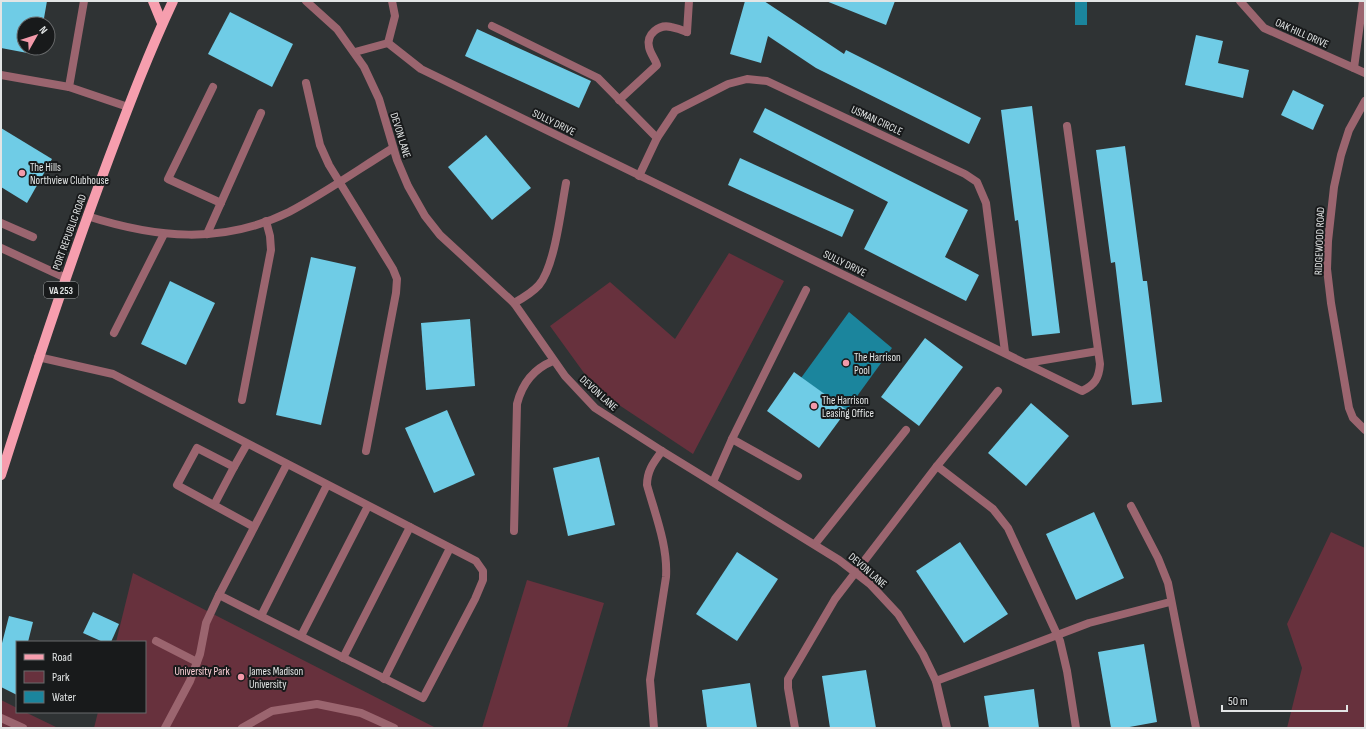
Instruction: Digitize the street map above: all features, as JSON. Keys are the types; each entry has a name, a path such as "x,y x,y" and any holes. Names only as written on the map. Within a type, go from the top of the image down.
{"main road":[{"path":"153,1 162,23"},
{"name":"PORT REPUBLIC ROAD","path":"1,475 38,357 87,216 128,107 162,23 173,1"}],"street":[{"path":"70,87 84,1"},
{"name":"DEVON LANE","path":"306,1 337,29 355,52 377,94 408,186 429,222 448,244 514,303 534,330 553,361 576,389 596,408 662,451 815,544 856,572 880,594 902,620 923,654 936,681 947,728"},
{"path":"355,52 388,42 395,16 392,1"},
{"path":"620,100 657,64 649,47 649,39 653,32 660,28 670,26 687,32 689,1"},
{"name":"OAK HILL DRIVE","path":"1240,1 1264,28 1365,73"},
{"path":"1354,68 1363,1"},
{"path":"492,26 598,78 657,138"},
{"name":"SULLY DRIVE","path":"388,42 421,69 639,176 1005,352 1082,391 1090,387 1099,376 1098,351 1067,126"},
{"path":"1,75 70,87 128,107"},
{"name":"USMAN CIRCLE","path":"639,176 657,138 675,111 728,84 747,78 767,81 965,174 977,182 986,204 1005,352"},
{"path":"306,83 320,145 338,182 393,269 397,279 396,293 366,451"},
{"path":"213,87 168,179 221,203"},
{"name":"RIDGEWOOD ROAD","path":"1365,100 1347,136 1336,174 1327,255 1331,303 1348,408 1354,418 1365,430"},
{"path":"207,234 261,113"},
{"path":"87,216 128,228 164,234 207,234 234,230 266,221 304,204 394,148"},
{"path":"514,303 535,288 546,272 566,183"},
{"path":"242,400 270,250 270,236 266,221"},
{"path":"1,223 33,237"},
{"path":"114,333 164,234"},
{"path":"1,248 66,278"},
{"path":"713,482 732,440 806,290"},
{"path":"1026,363 1098,351"},
{"path":"38,357 113,374 476,561 483,571 483,580 475,599 423,698 219,595"},
{"path":"514,531 517,404 522,390 529,378 540,368 553,361"},
{"path":"795,728 788,688 790,673 835,599 937,466 998,391"},
{"path":"815,544 906,430"},
{"path":"732,440 798,476"},
{"path":"214,505 247,444"},
{"path":"234,467 197,448 177,485 254,527"},
{"path":"654,728 650,680 666,577 666,562 658,522 647,484 647,477 651,466 662,451"},
{"path":"165,728 190,680 197,662 206,623 287,464"},
{"path":"937,466 993,509 1005,522 1057,634 1067,671 1076,728"},
{"path":"261,616 327,485"},
{"path":"301,636 368,506"},
{"path":"1131,506 1168,583 1170,602 1196,728"},
{"path":"344,658 410,527"},
{"path":"384,679 450,548"},
{"path":"936,681 1089,623 1170,602"},
{"path":"156,641 197,662"},
{"path":"242,728 272,711 317,704 361,713 394,728"},
{"path":"1,718 23,728"}],"green space":[{"path":"729,253 784,281 693,454 613,401 592,384 550,326 610,282 675,339"},
{"path":"1331,532 1365,548 1365,728 1287,728 1302,668 1287,624"},
{"name":"University Park","path":"133,573 436,728 94,728 98,713 146,713 146,641 116,641"},
{"path":"527,580 604,603 567,728 482,728"},
{"path":"1,700 16,708 16,713 27,713 58,728 1,728"}],"water":[{"path":"1075,1 1087,1 1087,25 1075,25"},
{"name":"The Harrison Pool","path":"849,312 892,348 847,410 801,378"}],"building":[{"path":"1,1 47,1 44,16 16,16 16,51 1,48"},
{"path":"745,1 764,1 844,54 846,50 981,118 969,144 816,68 768,36 761,63 730,54"},
{"path":"826,1 895,1 886,25"},
{"path":"230,12 293,44 272,87 208,54"},
{"path":"477,29 591,81 579,108 465,56"},
{"path":"1196,35 1223,41 1218,63 1249,70 1243,98 1185,85"},
{"path":"1293,90 1324,105 1313,130 1281,115"},
{"path":"1032,106 1060,333 1032,336 1018,220 1015,221 1001,110"},
{"path":"765,108 968,210 945,257 979,275 966,301 864,249 888,202 753,132"},
{"name":"The Hills Northview Clubhouse","path":"1,128 52,159 27,203 1,187"},
{"path":"486,135 531,188 492,220 448,167"},
{"path":"1125,146 1143,281 1147,281 1162,402 1132,405 1115,262 1111,263 1096,150"},
{"path":"740,158 854,210 842,237 728,185"},
{"path":"311,257 356,267 321,425 276,415"},
{"path":"170,281 215,303 186,365 141,344"},
{"path":"470,319 475,386 426,390 421,323"},
{"path":"925,338 963,367 919,426 881,397"},
{"path":"794,372 847,410 819,448 767,411"},
{"path":"1031,403 1069,436 1026,486 988,453"},
{"path":"447,410 475,475 434,493 405,428"},
{"path":"599,457 615,525 568,536 553,468"},
{"path":"1094,512 1124,578 1076,600 1046,534"},
{"path":"960,542 1008,614 964,643 916,571"},
{"path":"737,552 778,579 737,641 696,614"},
{"path":"93,612 119,624 111,641 101,641 83,633"},
{"path":"9,616 33,622 28,641 16,641 16,694 1,687 1,647"},
{"path":"1144,644 1157,722 1124,728 1111,728 1098,652"},
{"path":"866,670 876,728 830,728 822,676"},
{"path":"750,683 757,728 707,728 702,690"},
{"path":"1034,689 1039,728 989,728 984,696"}],"place":[{"name":"The Hills Northview Clubhouse","path":"22,173"},
{"name":"The Harrison Pool","path":"846,363"},
{"name":"The Harrison Leasing Office","path":"814,406"},
{"name":"James Madison University","path":"241,677"}]}
